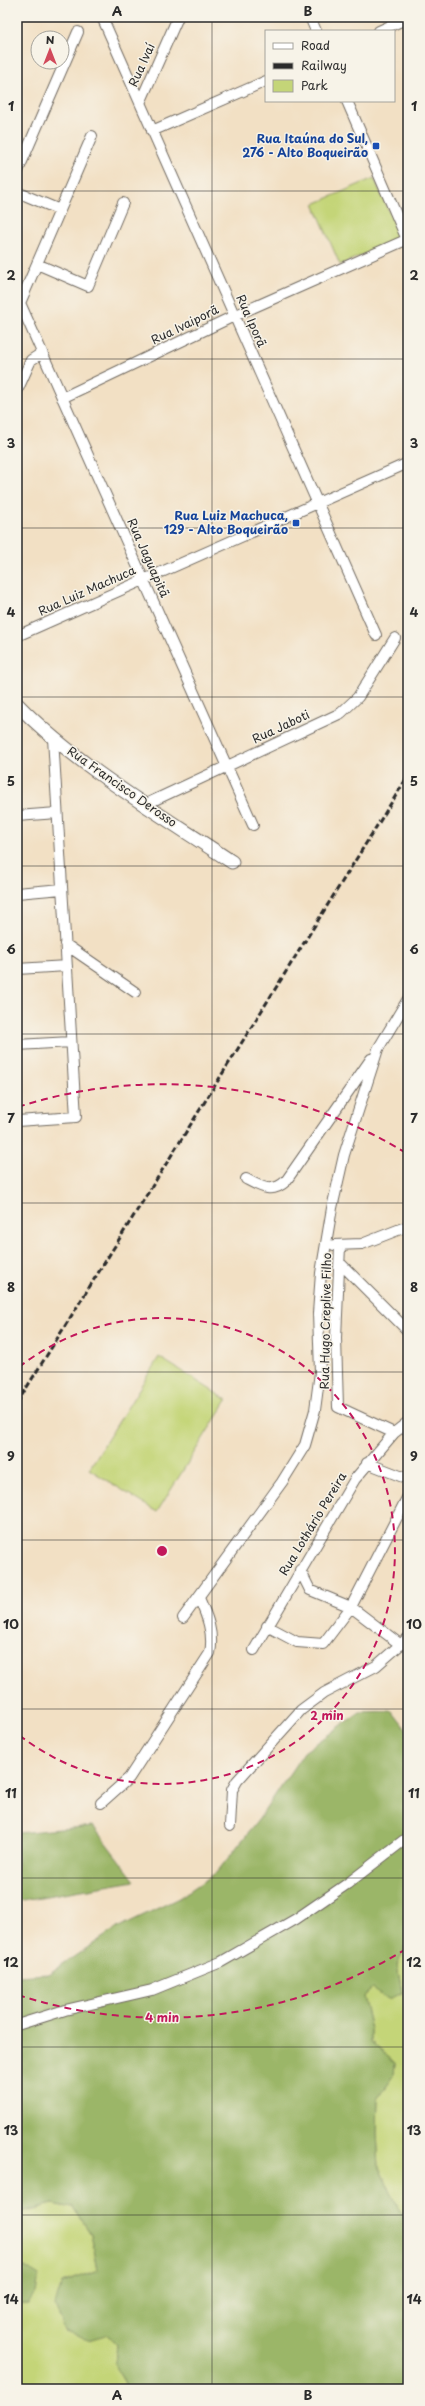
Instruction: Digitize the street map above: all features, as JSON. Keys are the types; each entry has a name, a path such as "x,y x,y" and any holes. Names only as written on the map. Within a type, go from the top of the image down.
{"street":[{"name":"Rua Iporã","path":"102,17 376,635"},
{"name":"Rua Ivaí","path":"140,103 178,17"},
{"path":"310,17 316,30"},
{"path":"381,30 408,18"},
{"path":"17,172 78,32"},
{"path":"152,130 265,81"},
{"path":"347,102 408,240"},
{"path":"18,302 37,264 92,136"},
{"path":"17,192 60,210"},
{"path":"37,264 88,286 123,203"},
{"name":"Rua Ivaiporã","path":"62,398 234,316 408,240"},
{"name":"Rua Jaguapitã","path":"18,302 253,826"},
{"path":"17,391 31,360 42,353"},
{"name":"Rua Luiz Machuca","path":"17,636 408,463"},
{"name":"Rua Jaboti","path":"146,804 345,710 358,697 395,638"},
{"name":"Rua Francisco Derosso","path":"17,704 52,738 232,862"},
{"path":"17,1121 76,1117 52,738"},
{"path":"17,816 57,813"},
{"path":"17,892 62,890"},
{"path":"65,944 135,992"},
{"path":"17,969 67,966"},
{"path":"246,1179 263,1188 269,1189 275,1189 286,1181 378,1049 408,999"},
{"path":"17,1045 72,1042"},
{"path":"183,1618 199,1598 290,1470 311,1429 320,1379 319,1293 326,1244 344,1155 378,1049"},
{"path":"326,1244 340,1246 362,1244 408,1226"},
{"name":"Rua Hugo Creplive Filho","path":"340,1246 336,1331 338,1407 394,1433"},
{"path":"340,1263 408,1331"},
{"name":"Rua Lothário Pereira","path":"254,1650 300,1570 367,1463 394,1433 408,1422"},
{"path":"367,1463 408,1479"},
{"path":"268,1626 296,1642 323,1644 351,1608 408,1496"},
{"path":"230,1826 230,1802 234,1785 292,1718 324,1693 376,1666 405,1642 351,1608 310,1590 300,1570"},
{"path":"101,1803 129,1778 210,1653 212,1632 199,1598"},
{"path":"17,2025 65,2010 152,1990 221,1962 296,1919 347,1884 408,1837"}],"green space":[{"path":"374,178 401,238 340,265 314,204"},
{"path":"159,1357 227,1400 157,1512 89,1469"},
{"path":"392,1711 408,1732 408,1940 397,1965 402,1993 388,1999 373,1988 363,1997 371,2029 371,2042 395,2063 394,2076 378,2098 377,2133 379,2168 408,2227 408,2389 127,2389 115,2363 117,2345 109,2334 88,2340 65,2332 55,2305 62,2283 98,2270 91,2234 74,2208 53,2204 17,2213 17,1976 48,1974 117,1928 179,1898 217,1872 259,1819 304,1752 360,1712"},
{"path":"93,1826 135,1881 17,1901 17,1833"},
{"path":"408,1940 408,2227 379,2168 377,2133 378,2098 394,2076 395,2063 371,2042 371,2029 363,1997 373,1988 402,1993 397,1965"},
{"path":"53,2204 74,2208 91,2234 98,2270 62,2283 88,2340 109,2333 117,2345 115,2363 127,2389 17,2389 17,2304 28,2304 25,2267 17,2269 17,2213"},
{"path":"25,2267 39,2276 36,2293 28,2304 17,2304 17,2269"}],"railway":[{"path":"17,1403 408,776"}],"place":[{"name":"Rua Itaúna do Sul, 276 - Alto Boqueirão","path":"376,146"},
{"name":"Rua Luiz Machuca, 129 - Alto Boqueirão","path":"296,523"}]}
